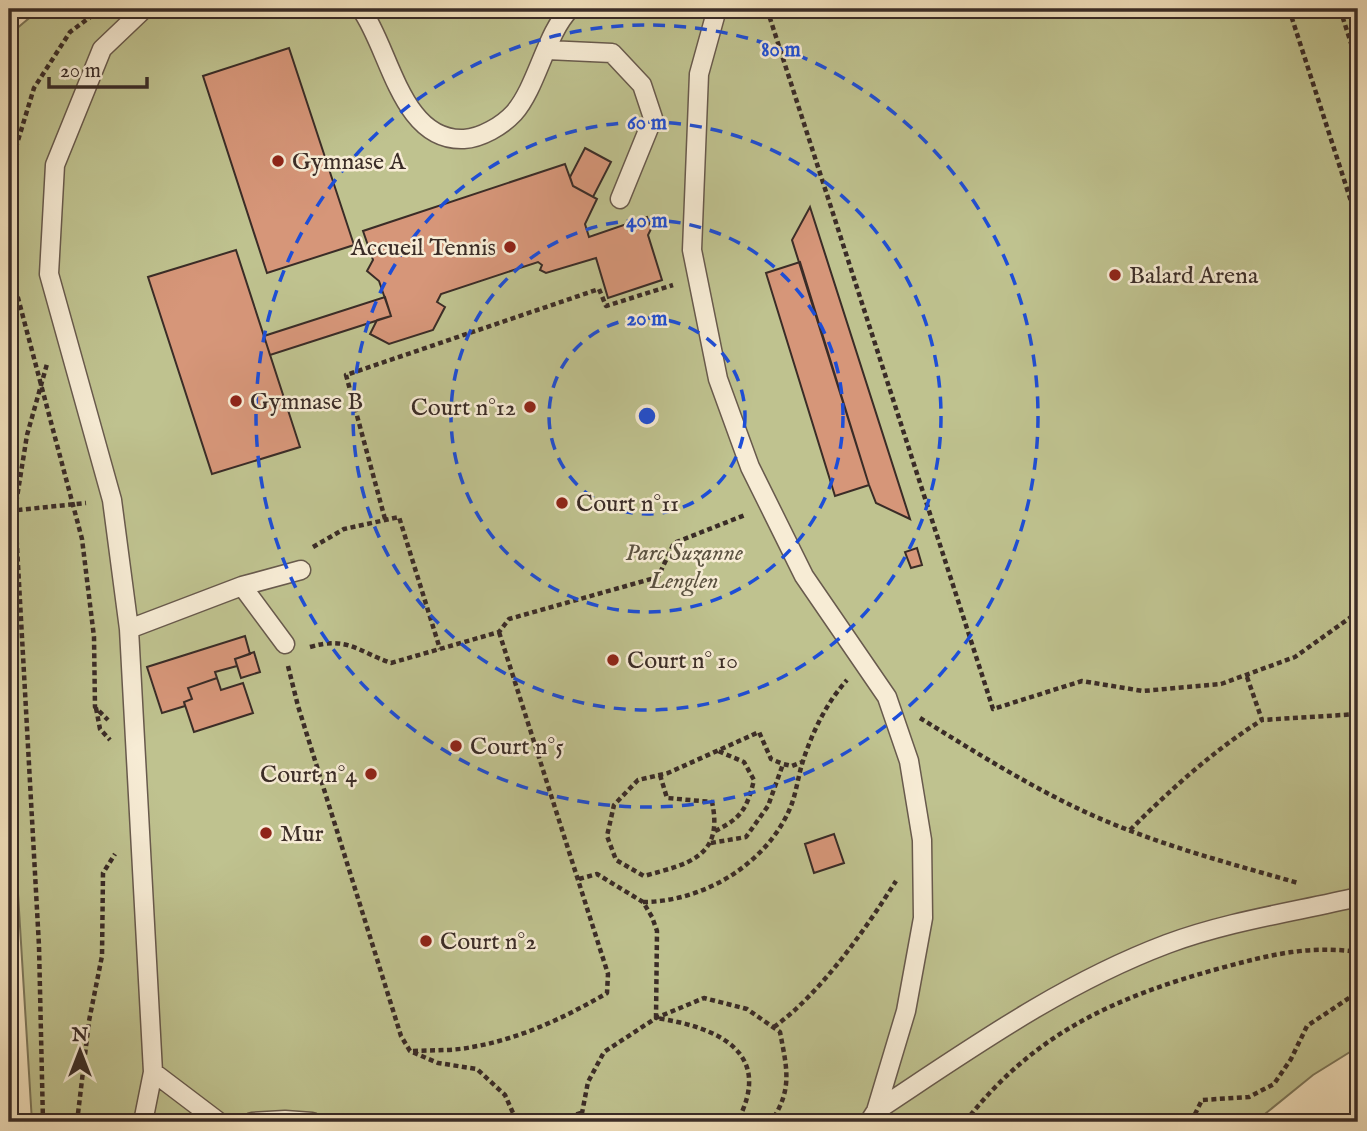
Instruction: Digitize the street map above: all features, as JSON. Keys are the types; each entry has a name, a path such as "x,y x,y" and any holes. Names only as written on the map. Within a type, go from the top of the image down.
{"lane":[{"path":"143,1122 153,1072 137,817 129,629 112,500 49,274 55,165 102,49 144,9"},
{"path":"361,9 374,27 404,100 426,128 456,139 479,138 515,112 570,9"},
{"path":"717,9 699,74 692,250 718,379 750,467 804,576 887,697 909,761 922,840 923,918 906,1012 873,1117"},
{"path":"547,50 612,52 642,85 653,118 620,199"},
{"path":"129,629 242,586 301,569"},
{"path":"242,586 285,644"},
{"path":"873,1117 1066,988 1167,944 1216,929 1355,898"},
{"path":"153,1072 219,1122"},
{"path":"252,1122 312,1122"}],"path":[{"path":"9,190 16,147 34,89 70,32 101,9"},
{"path":"767,9 993,709 1082,681 1124,690 1169,691 1222,684 1247,677 1295,657 1358,612"},
{"path":"1289,9 1358,223"},
{"path":"1340,9 1358,65"},
{"path":"9,264 82,538 94,637 95,707 135,747"},
{"path":"385,519 346,375 599,289 606,306 697,277"},
{"path":"43,1122 39,946 15,510 27,435 48,360"},
{"path":"9,511 112,500"},
{"path":"285,644 303,648 328,641 347,642 391,663 440,649 499,632 509,618 658,577 674,543 769,505"},
{"path":"301,569 312,548 344,529 399,517 440,649"},
{"path":"410,1051 472,1047 526,1033 573,1013 607,993 608,974 499,632"},
{"path":"579,879 597,874 643,902 662,902 704,889 731,875 766,849 791,806 802,762 834,694 864,661"},
{"path":"290,676 401,1037 410,1051 438,1063 477,1069 505,1095 517,1122"},
{"path":"1247,677 1262,720"},
{"path":"887,697 1019,779 1080,810 1130,830 1355,898"},
{"path":"1130,830 1159,801 1234,738 1262,720 1358,714"},
{"path":"660,775 667,798 712,802 717,824 710,843 688,863 644,876 616,860 607,836 614,805 638,780 660,775 759,732 771,759 792,766 802,762"},
{"path":"715,831 732,822 748,805 754,780 744,762 718,751"},
{"path":"710,843 746,837 768,806 783,764"},
{"path":"77,1122 89,1021 102,956 103,873 137,817"},
{"path":"774,1027 796,1012 853,941 878,909 922,840"},
{"path":"643,902 657,931 656,1018"},
{"path":"965,1122 1018,1063 1062,1030 1107,1006 1162,984 1287,950 1358,953"},
{"path":"1191,1122 1202,1100 1249,1097 1273,1084 1291,1059 1307,1026 1358,992"},
{"path":"585,1122 582,1113 588,1082 604,1052 656,1018 704,998 747,1009 780,1032 787,1072 783,1103 771,1122"},
{"path":"656,1018 709,1030 736,1049 752,1078 748,1102 737,1122"},
{"path":"552,1122 582,1113"}],"green space":[{"name":"Parc Suzanne Lenglen","path":"40,9 1358,9 1358,1047 1313,1075 1255,1122 32,1122 9,747 9,35"}],"building":[{"name":"Gymnase A","path":"289,48 354,245 267,273 203,76"},
{"path":"585,148 611,162 593,197 573,186 570,177"},
{"name":"Accueil Tennis","path":"565,164 573,186 597,199 585,224 589,237 647,217 651,229 648,235 662,280 608,298 596,258 546,273 540,270 542,265 538,262 441,294 437,302 445,307 433,330 389,344 370,334 377,320 391,316 379,281 367,271 373,260 363,231"},
{"path":"810,207 910,519 876,503 869,485 792,240"},
{"name":"Gymnase B","path":"236,250 300,447 212,474 148,277"},
{"path":"800,262 869,485 835,496 766,273"},
{"path":"385,297 391,316 270,355 264,336"},
{"path":"917,548 922,565 911,568 905,552"},
{"path":"245,636 250,654 235,659 237,666 215,672 217,678 188,688 192,699 184,702 185,706 162,713 147,667"},
{"path":"254,652 260,672 241,678 235,659"},
{"path":"217,678 221,690 243,683 253,713 194,732 184,702 192,699 188,688"},
{"path":"834,834 844,863 814,873 805,844"}],"place":[{"name":"Gymnase A","path":"278,161"},
{"name":"Accueil Tennis","path":"510,247"},
{"name":"Balard Arena","path":"1115,275"},
{"name":"Gymnase B","path":"236,401"},
{"name":"Court n°12","path":"530,407"},
{"name":"Court n°11","path":"562,503"},
{"name":"Court n° 10","path":"613,660"},
{"name":"Court n°5","path":"456,746"},
{"name":"Court n°4","path":"371,774"},
{"name":"Mur","path":"266,833"},
{"name":"Court n°2","path":"426,941"}]}
